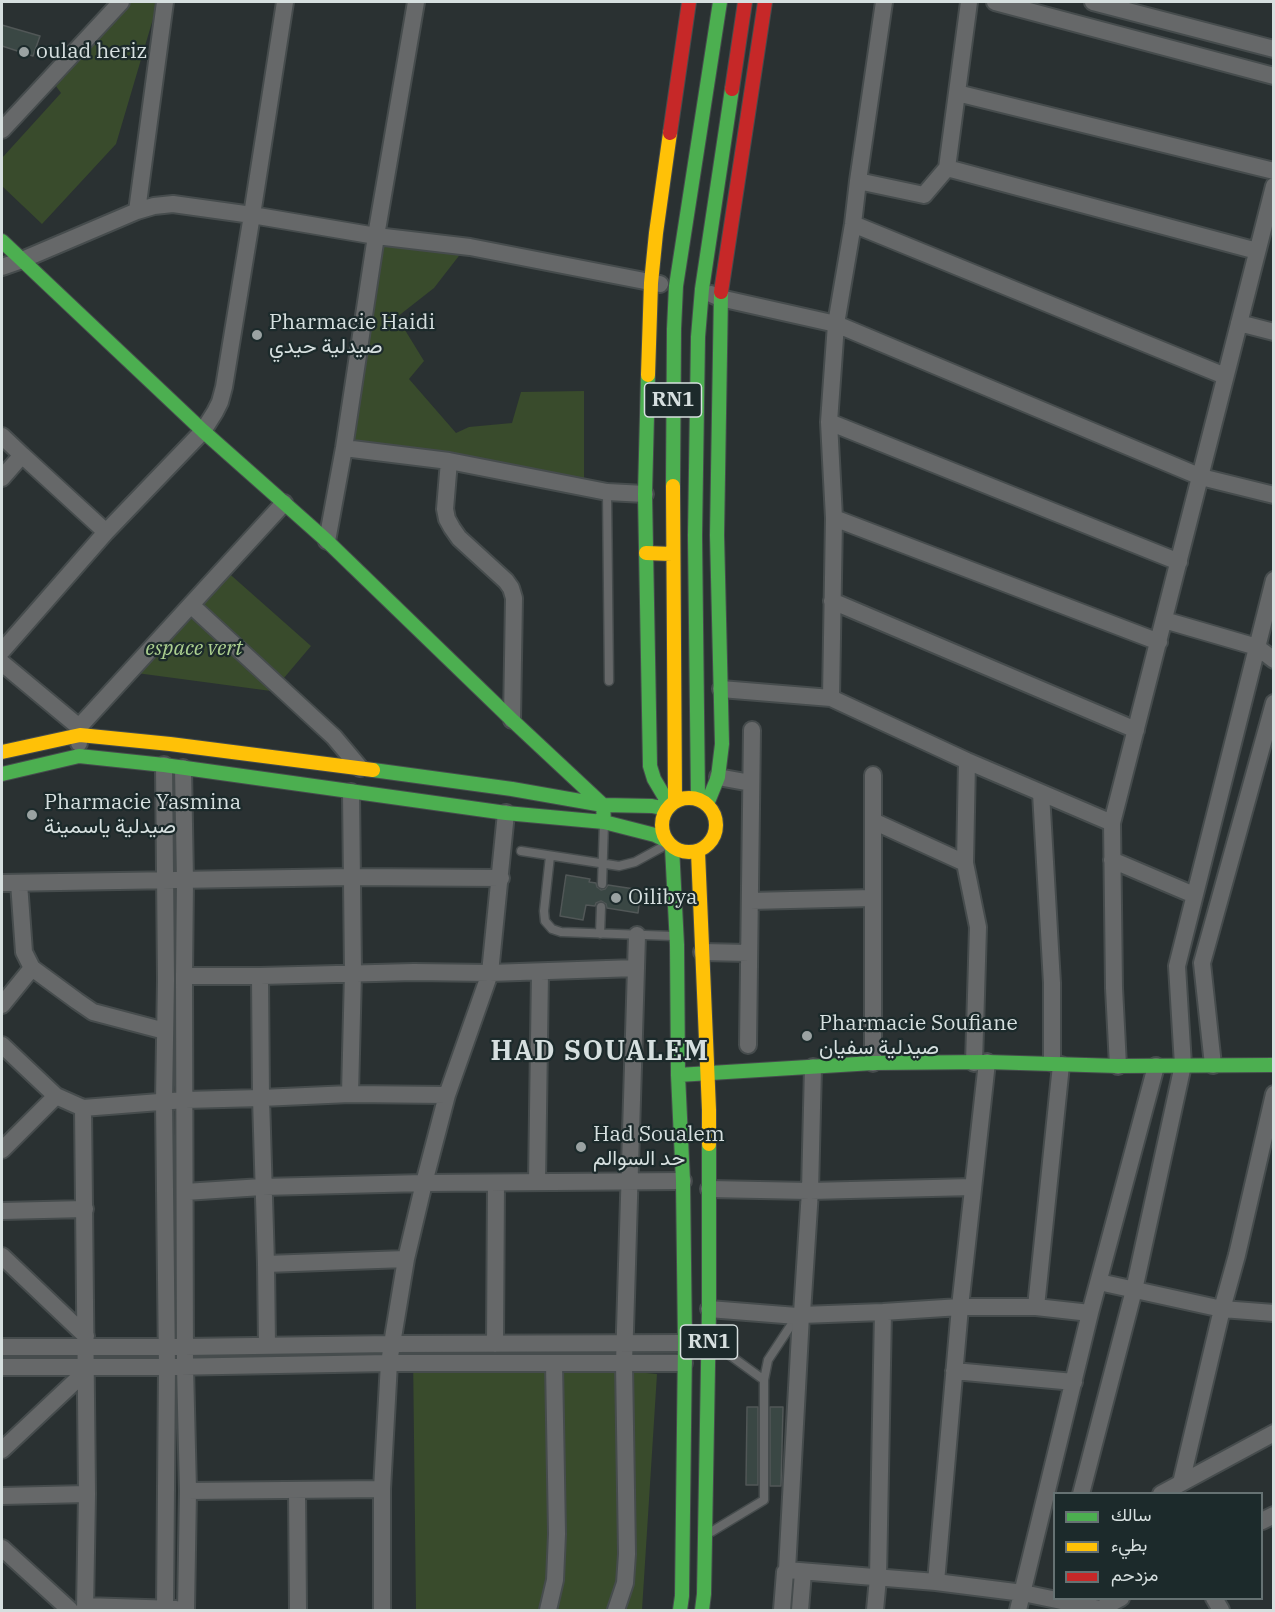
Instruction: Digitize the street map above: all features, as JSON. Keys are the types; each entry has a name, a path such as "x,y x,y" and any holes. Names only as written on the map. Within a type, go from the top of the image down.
{"main road":[{"path":"671,806 654,779 650,766 645,494 648,357 656,233 689,2"},
{"name":"RN1","path":"680,1611 685,1343 677,937 669,844 663,834 662,825 663,817 671,806 674,329 676,286 720,2"},
{"name":"RN1","path":"702,1611 709,1339 709,1189 708,1073 698,852 707,847 713,839 717,830 717,820 713,811 702,801 695,536 698,337 702,289 745,2"},
{"path":"2,752 80,731 512,789 603,805 671,806 686,798 702,801 718,777 722,744 717,535 720,298 765,2"},
{"path":"2,241 203,431 327,541 603,805 604,822"},
{"path":"646,553 672,554"},
{"path":"2,774 79,756 164,765 506,813 604,822 655,835 684,853 698,852"},
{"path":"678,1075 873,1063 1274,1065"}],"street":[{"path":"2,130 122,2"},
{"path":"137,211 165,2"},
{"path":"2,651 106,532 203,431 215,412 224,387 285,2"},
{"path":"327,541 416,2"},
{"path":"831,698 834,518 829,422 836,324 854,224 884,2"},
{"path":"858,181 924,195 947,168 969,2"},
{"path":"995,2 1274,76"},
{"path":"1093,2 1274,49"},
{"path":"957,93 1274,171"},
{"path":"947,168 1257,252"},
{"path":"1118,1066 1114,988 1112,823 1274,186"},
{"path":"2,267 137,211 174,204 376,236 470,247 651,283 702,289 720,298 836,324 1201,477 1274,495"},
{"path":"854,224 1225,376"},
{"path":"1239,323 1274,332"},
{"path":"829,422 1179,562"},
{"path":"2,436 106,532"},
{"path":"344,448 449,461 607,492 645,494"},
{"path":"2,478 22,455"},
{"path":"449,461 445,509 447,519 459,538 506,581 514,598 512,720"},
{"path":"79,756 80,731 284,502"},
{"path":"834,518 1159,642"},
{"path":"1082,1492 1134,1290 1183,1065 1177,966 1274,580"},
{"path":"832,601 1136,730"},
{"path":"191,605 334,737 360,768"},
{"path":"1164,620 1257,647 1274,660"},
{"path":"2,663 80,731"},
{"path":"721,688 831,698 967,761 1112,823"},
{"path":"1213,1065 1202,963 1274,703"},
{"path":"748,1045 752,730"},
{"path":"936,1582 973,1187 980,1062 978,927 965,863 967,761"},
{"path":"164,765 167,1347 165,1610"},
{"path":"4,1557 73,1609 186,1610 188,1491 185,1367 183,768"},
{"path":"873,775 873,1063"},
{"path":"718,777 751,783"},
{"path":"350,1094 353,973 351,792"},
{"path":"1036,1307 1056,1064 1041,793"},
{"path":"382,1611 382,1489 389,1363 406,1259 424,1183 447,1095 490,973 506,813"},
{"path":"873,821 965,863"},
{"path":"1112,860 1194,895"},
{"path":"2,883 351,877 501,878"},
{"path":"19,883 24,952 32,968 93,1012 165,1031"},
{"path":"750,901 873,898"},
{"path":"616,1611 625,1583 627,1554 624,1363 637,935"},
{"path":"702,952 749,953"},
{"path":"2,1005 32,968"},
{"path":"184,976 490,973 636,968"},
{"path":"537,1182 540,972"},
{"path":"260,976 262,1187 267,1346"},
{"path":"2,1045 56,1096 83,1108 164,1101 350,1094 447,1095"},
{"path":"1018,1611 1090,1313 1156,1066"},
{"path":"800,1611 792,1571 794,1467 799,1315 803,1311 810,1191 813,1067"},
{"path":"1181,1483 1274,1094"},
{"path":"2,1149 56,1096"},
{"path":"73,1609 87,1494 83,1108"},
{"path":"185,1192 262,1187 424,1183 682,1181"},
{"path":"495,1183 495,1344"},
{"path":"709,1189 810,1191 973,1187"},
{"path":"2,1210 85,1209"},
{"path":"2,1256 86,1342"},
{"path":"266,1264 406,1259"},
{"path":"1099,1282 1222,1309 1272,1316"},
{"path":"709,1309 799,1315 960,1307 1036,1307 1090,1313"},
{"path":"875,1611 878,1578 883,1312"},
{"path":"2,1347 86,1342 167,1347 685,1343"},
{"path":"2,1367 86,1369 389,1363 684,1363"},
{"path":"548,1611 555,1580 557,1534 554,1363"},
{"path":"2,1450 86,1369"},
{"path":"954,1371 1074,1382"},
{"path":"1165,1492 1273,1429"},
{"path":"188,1491 382,1489"},
{"path":"297,1490 298,1611"},
{"path":"2,1496 87,1494"},
{"path":"792,1571 936,1582 1023,1593 1053,1603 1100,1609 1119,1600"},
{"path":"782,1611 792,1571"}],"lane":[{"path":"607,492 609,681"},
{"path":"602,884 604,822"},
{"path":"521,851 619,866 627,865 669,844"},
{"path":"550,856 544,910 545,921 552,929 561,932 677,937"},
{"path":"600,934 601,907"},
{"path":"705,1536 764,1500 764,1380 768,1360 799,1315"},
{"path":"709,1339 764,1380"}],"green space":[{"path":"127,2 158,2 116,144 42,224 2,186 2,158 61,93 53,82"},
{"path":"378,235 465,248 434,288 397,317 424,361 409,379 456,433 469,427 512,423 521,392 584,391 584,483 346,443"},
{"name":"espace vert","path":"224,569 311,646 278,685 286,693 129,672"},
{"path":"413,1352 657,1374 642,1610 416,1610"}],"building":[{"path":"2,25 40,36 33,56 2,46"},
{"path":"566,875 590,879 589,882 596,883 601,890 608,885 641,890 638,913 607,908 606,904 601,901 595,906 586,905 583,920 560,916"},
{"path":"747,1407 758,1407 758,1485 746,1485"},
{"path":"770,1407 783,1407 781,1486 770,1486"}],"traffic: fast":[{"path":"673,486 676,286 720,2"},
{"path":"698,799 695,536 698,337 702,289 732,89"},
{"path":"2,241 203,431 327,541 603,805 604,822"},
{"path":"707,804 718,777 722,744 717,535 721,292"},
{"path":"648,375 645,494 650,766 654,779 670,806"},
{"path":"2,774 79,756 164,765 506,813 604,822 655,835 667,841"},
{"path":"373,770 512,789 603,805 652,806 667,809"},
{"path":"672,847 677,945 685,1343 680,1610"},
{"path":"678,1075 873,1063 1274,1065"},
{"path":"702,1610 709,1309 709,1144"}],"traffic: slow":[{"path":"648,375 651,283 670,133"},
{"path":"673,486 675,802"},
{"path":"646,553 672,554"},
{"path":"2,752 80,735 373,770"},
{"path":"684,798 694,798 704,802 712,810 716,825 712,840 704,848 694,852 684,852 674,848 666,840 662,830 662,820 666,810 674,802 684,798"},
{"path":"698,852 709,1144"}],"traffic: jam":[{"path":"670,133 689,2"},
{"path":"732,89 745,2"},
{"path":"721,292 765,2"}],"place":[{"name":"oulad heriz","path":"24,52"},
{"name":"Pharmacie Haidi صيدلية حيدي","path":"257,335"},
{"name":"Pharmacie Yasmina صيدلية ياسمينة","path":"32,815"},
{"name":"Oilibya","path":"616,898"},
{"name":"Pharmacie Soufiane صيدلية سفيان","path":"807,1036"},
{"name":"Had Soualem حد السوالم","path":"581,1147"}],"district":[{"name":"HAD SOUALEM","path":"600,1052"}]}
